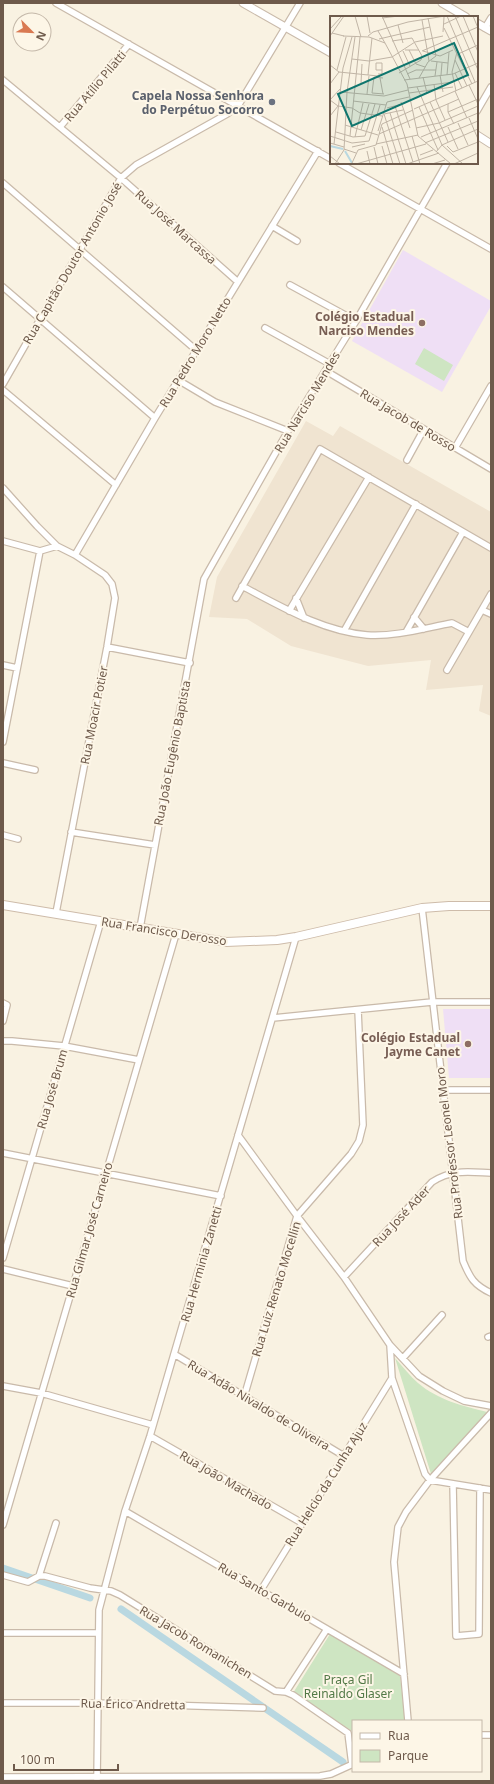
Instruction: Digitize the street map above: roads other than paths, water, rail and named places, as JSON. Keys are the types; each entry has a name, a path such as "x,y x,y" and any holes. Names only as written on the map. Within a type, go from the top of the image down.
{"main road":[{"name":"Rua Francisco Derosso","path":"3,905 226,942 265,941 296,937 422,908 449,906 491,906"}],"street":[{"path":"56,3 330,158"},
{"path":"243,3 330,52"},
{"name":"Rua Capitão Doutor Antonio José","path":"3,384 121,178 136,165 227,114 238,106 300,3"},
{"path":"442,3 464,16"},
{"path":"478,24 488,30 491,18"},
{"name":"Rua Atílio Pilatti","path":"60,127 129,44"},
{"name":"Rua José Marcassa","path":"3,80 121,178 238,282"},
{"path":"478,109 491,87"},
{"path":"478,136 491,144"},
{"name":"Rua Pedro Moro Netto","path":"75,555 155,418 318,151"},
{"path":"341,164 491,250"},
{"name":"Rua Narciso Mendes","path":"204,579 288,431 356,321 446,164"},
{"path":"3,183 196,350"},
{"path":"272,226 297,242"},
{"path":"290,284 356,321"},
{"path":"3,287 155,418"},
{"path":"265,328 330,364"},
{"name":"Rua Jacob de Rosso","path":"326,371 491,469"},
{"path":"178,380 215,402 288,431"},
{"path":"455,448 491,386"},
{"path":"3,390 116,485"},
{"path":"407,460 424,429"},
{"path":"236,598 320,449 491,548"},
{"path":"289,611 369,478"},
{"name":"Rua Moacir Potier","path":"3,488 36,526 57,546 75,555 105,575 112,584 115,598 56,913"},
{"path":"344,630 416,504"},
{"path":"406,632 463,532"},
{"path":"3,541 40,551 57,546"},
{"path":"3,742 40,551"},
{"name":"Rua João Eugênio Baptista","path":"140,928 190,663 204,579"},
{"path":"242,586 304,618 344,630 368,635 406,632 452,623 469,632"},
{"path":"447,670 491,594"},
{"path":"296,598 304,618"},
{"path":"482,610 491,614"},
{"path":"414,617 424,629"},
{"path":"107,647 190,663"},
{"path":"3,665 17,668"},
{"path":"3,762 35,770"},
{"path":"71,832 155,845"},
{"path":"3,835 18,839"},
{"name":"Rua Professor Leonel Moro","path":"422,908 463,1261 469,1277 477,1286 491,1293"},
{"name":"Rua José Brum","path":"3,1258 101,921"},
{"name":"Rua Gilmar José Carneiro","path":"3,1525 6,1504 73,1286 176,934"},
{"name":"Rua Herminia Zanetti","path":"97,1778 97,1633 99,1610 103,1591 125,1511 150,1436 296,937"},
{"path":"272,1018 432,1002 491,1002"},
{"path":"3,1003 7,1005 3,1021"},
{"name":"Rua Luiz Renato Mocellin","path":"244,1397 297,1216 351,1154 358,1141 363,1125 358,1010"},
{"path":"3,1041 64,1046 139,1060"},
{"path":"442,1090 491,1090"},
{"path":"238,1135 344,1277 390,1345 419,1376 443,1391 464,1401 491,1406"},
{"path":"3,1153 221,1196"},
{"name":"Rua José Ader","path":"344,1277 432,1182 442,1175 453,1172 491,1173"},
{"path":"3,1269 73,1286"},
{"path":"403,1358 442,1315"},
{"path":"390,1345 392,1378 421,1466 430,1480 491,1490"},
{"name":"Rua Adão Nivaldo de Oliveira","path":"174,1354 344,1456"},
{"name":"Rua Helcio da Cunha Ajuz","path":"261,1590 392,1378"},
{"path":"3,1386 41,1393 153,1425"},
{"path":"408,1720 394,1562 398,1527 406,1512 430,1480 491,1413"},
{"name":"Rua João Machado","path":"150,1436 302,1523"},
{"path":"454,1484 456,1636 479,1634 480,1488"},
{"name":"Rua Santo Garbuio","path":"125,1511 404,1674"},
{"path":"36,1578 56,1523"},
{"name":"Rua Jacob Romanichen","path":"3,1575 28,1582 36,1578 53,1577 103,1591 111,1591 275,1690 286,1692 348,1733 352,1759"},
{"path":"286,1692 327,1629"},
{"path":"3,1633 97,1633"},
{"name":"Rua Érico Andretta","path":"3,1703 97,1703 263,1708"},
{"path":"3,1777 326,1778 352,1765"}],"waterway":[{"path":"3,1568 90,1598"},
{"path":"121,1609 343,1762"}],"place":[{"name":"Capela Nossa Senhora do Perpétuo Socorro","path":"272,102"},
{"name":"Colégio Estadual Narciso Mendes","path":"422,323"},
{"name":"Colégio Estadual Jayme Canet","path":"468,1044"}],"park label":[{"name":"Praça Gil Reinaldo Glaser","path":"348,1686"}]}
